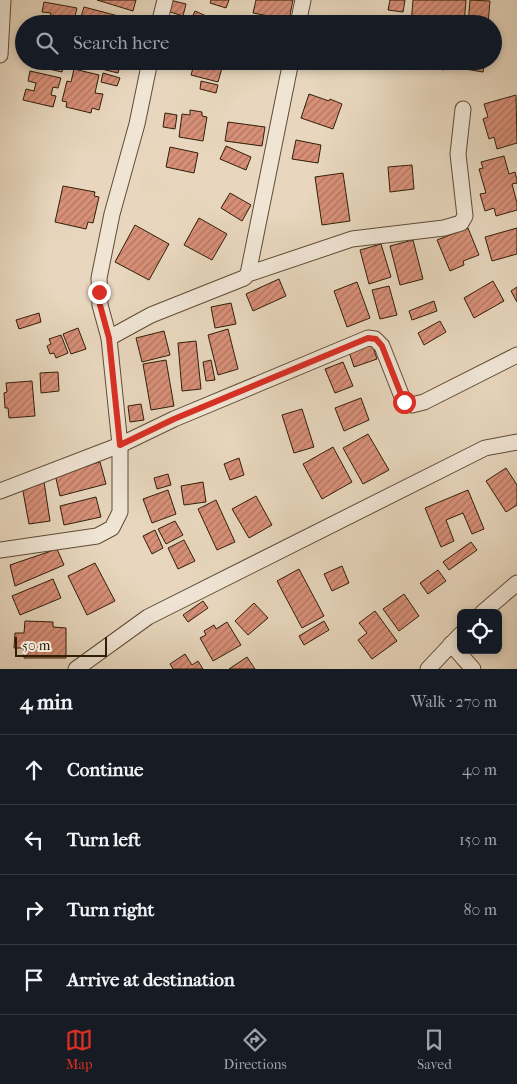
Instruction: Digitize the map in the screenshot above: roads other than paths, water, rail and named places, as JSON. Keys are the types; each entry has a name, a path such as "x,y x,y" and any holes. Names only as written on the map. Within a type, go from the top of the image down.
{"street":[{"path":"0,56 3,0"},
{"path":"161,15 165,0"},
{"path":"300,15 303,0"},
{"path":"0,550 97,536 112,528 120,512 120,445 109,338 100,305 100,278 112,214 137,124 148,70"},
{"path":"248,274 289,70"},
{"path":"109,338 152,316 244,278 248,274 352,239 444,228 461,223 465,216 458,154 464,109"},
{"path":"0,491 120,445 174,419 368,338 376,339 382,346 404,402 412,405 424,402 517,355"},
{"path":"76,669 148,616 485,448 517,442"},
{"path":"487,609 517,584"},
{"path":"428,669 456,639 473,669"}]}
